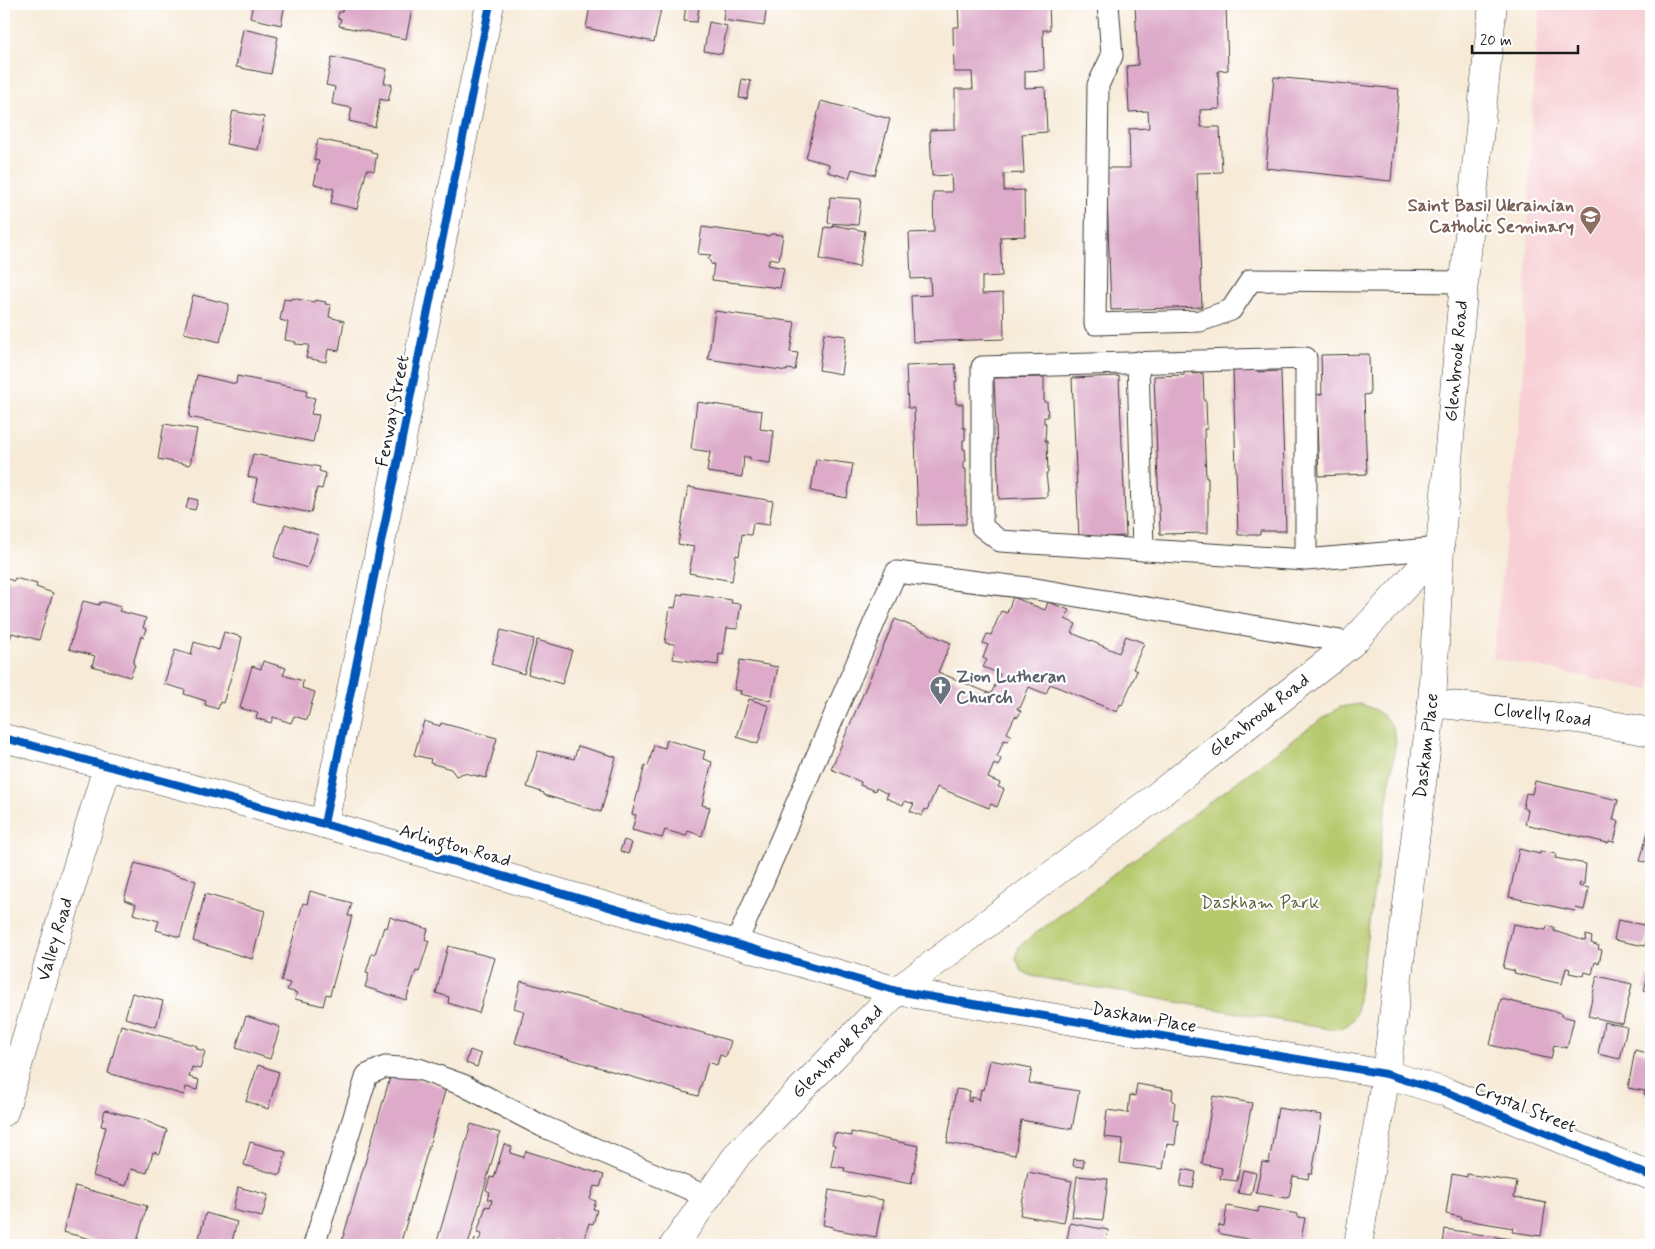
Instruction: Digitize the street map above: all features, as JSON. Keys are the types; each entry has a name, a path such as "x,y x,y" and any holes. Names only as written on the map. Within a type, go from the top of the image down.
{"street":[{"name":"Fenway Street","path":"324,824 490,4"},
{"name":"Glenbrook Road","path":"674,1245 738,1154 897,991 1153,799 1352,643 1440,548 1492,4"},
{"name":"Daskam Place","path":"897,991 1386,1074 1432,703 1440,548"},
{"name":"Clovelly Road","path":"1432,703 1578,719 1651,732"},
{"name":"Arlington Road","path":"4,738 324,824 897,991"},
{"name":"Valley Road","path":"4,1112 107,767"},
{"name":"Crystal Street","path":"1386,1074 1448,1093 1651,1176"},
{"path":"1358,1245 1386,1074"}],"lane":[{"path":"1108,4 1112,56 1098,85 1095,324 1200,321 1231,310 1251,280 1464,282"},
{"path":"1306,560 1306,358 982,367 982,527 1000,541 1306,560 1440,548"},
{"path":"1138,362 1143,550"},
{"path":"736,944 896,572 1036,589 1352,643"},
{"path":"314,1245 367,1075 385,1067 419,1068 463,1085 542,1126 708,1197"}],"shaded area":[{"name":"Saint Basil Ukrainian Catholic Seminary","path":"1540,4 1651,4 1651,690 1493,658 1523,383 1533,87"}],"green space":[{"name":"Daskham Park","path":"1359,704 1372,708 1384,716 1392,726 1396,740 1356,1013 1349,1024 1342,1028 1328,1029 1031,976 1022,971 1016,959 1019,946 1303,732 1340,707"}],"building":[{"path":"253,4 285,4 281,25 250,18"},
{"path":"343,4 413,4 406,39 339,26 341,19 337,18 339,12 342,12"},
{"path":"582,4 662,4 654,42 586,28 590,6"},
{"path":"686,4 699,6 697,22 684,21"},
{"path":"725,4 767,5 764,26 723,20"},
{"path":"958,4 1049,4 1050,30 1043,30 1044,70 1025,71 1025,88 1045,87 1047,132 1022,134 1024,173 1004,174 1004,191 1024,190 1025,236 1000,237 1002,276 982,277 982,294 1003,293 1004,339 913,342 911,296 931,295 930,278 911,279 909,233 934,232 933,192 952,192 951,175 932,176 930,130 955,129 955,89 973,89 972,72 954,72 953,27 959,27"},
{"path":"1135,4 1226,4 1228,70 1218,71 1220,109 1200,110 1201,127 1220,127 1222,172 1197,173 1202,307 1111,310 1106,168 1130,168 1129,129 1149,128 1148,111 1129,112 1127,66 1138,65"},
{"path":"709,22 727,26 722,54 704,51"},
{"path":"243,29 278,37 271,74 236,67"},
{"path":"332,57 387,69 384,83 392,84 388,101 380,99 375,127 349,121 352,108 332,104 335,87 326,85"},
{"path":"1274,77 1399,89 1391,181 1266,168"},
{"path":"742,79 751,81 747,99 739,98"},
{"path":"821,101 890,119 875,175 852,169 849,178 828,172 829,164 806,158"},
{"path":"233,111 264,117 258,150 226,144"},
{"path":"318,139 371,150 371,152 377,153 374,171 367,169 357,209 331,203 334,189 314,184 319,161 314,160"},
{"path":"830,197 861,199 858,225 828,223"},
{"path":"833,225 865,231 859,267 820,259 825,227 832,228"},
{"path":"702,227 768,236 772,234 783,235 779,260 770,258 768,265 784,268 780,288 712,280 714,263 712,265 708,258 711,255 698,254"},
{"path":"193,295 229,304 220,342 184,333"},
{"path":"291,298 326,302 325,304 331,305 329,317 344,321 339,351 328,349 326,362 306,358 309,345 295,344 296,342 285,340 288,322 280,320 284,299 291,300"},
{"path":"715,311 795,322 790,352 798,353 795,370 787,369 787,371 708,359"},
{"path":"824,333 846,336 841,374 819,370"},
{"path":"1369,354 1370,394 1364,395 1367,474 1319,476 1316,395 1322,394 1321,355"},
{"path":"955,364 957,381 955,381 956,404 963,404 963,428 965,428 963,449 965,449 966,461 964,461 964,469 966,469 966,524 918,525 914,408 908,408 906,366"},
{"path":"1258,369 1258,372 1281,371 1286,531 1260,531 1260,535 1238,535 1233,370"},
{"path":"1192,371 1192,374 1203,373 1204,401 1206,401 1207,429 1204,429 1206,478 1208,478 1208,533 1160,534 1154,376 1184,375 1184,372"},
{"path":"197,375 236,384 237,376 307,390 306,396 315,398 311,414 319,415 313,442 189,417"},
{"path":"1119,376 1126,536 1079,538 1072,378"},
{"path":"1044,377 1044,402 1047,402 1048,417 1044,417 1044,423 1046,423 1045,441 1047,441 1047,497 999,499 994,378"},
{"path":"697,402 762,411 760,429 774,431 770,463 750,460 750,457 744,457 742,477 707,472 710,452 691,449"},
{"path":"164,424 197,429 190,465 158,459"},
{"path":"253,454 320,467 319,471 326,473 322,489 317,488 311,513 253,501 257,479 248,477"},
{"path":"816,459 853,464 847,498 811,491"},
{"path":"688,487 773,501 769,525 753,523 751,535 742,534 739,556 736,555 732,581 689,573 694,547 678,544"},
{"path":"189,498 198,500 195,510 186,508"},
{"path":"285,524 318,535 307,568 274,557"},
{"path":"4,578 14,581 15,578 37,584 36,587 53,593 39,640 12,633 9,642 4,640"},
{"path":"683,593 732,600 731,603 741,604 737,629 727,628 723,655 719,654 718,665 673,659 675,644 665,643 670,607 675,608 678,594 683,595"},
{"name":"Zion Lutheran Church","path":"1013,597 1045,610 1048,602 1069,610 1065,619 1076,624 1072,633 1119,653 1126,636 1144,643 1133,669 1137,671 1117,712 1050,684 1046,694 1029,687 1020,708 1018,707 1017,709 1021,711 1018,717 1015,716 1007,733 1011,735 1008,741 1004,740 997,757 1001,759 998,766 994,764 988,778 1000,783 998,787 1004,789 997,807 991,804 989,808 937,787 927,810 925,809 922,816 910,811 914,804 905,801 903,805 886,798 888,794 876,788 875,791 860,785 861,782 831,769 895,619 951,643 938,672 991,694 1000,674 983,667 987,660 983,658 988,645 983,643 987,634 991,635 1001,611 1007,613"},
{"path":"83,601 99,605 99,603 103,602 121,607 119,611 146,618 143,628 147,629 144,637 141,636 133,664 135,665 130,677 92,666 95,656 69,649"},
{"path":"501,630 534,639 524,674 491,664"},
{"path":"224,632 242,637 223,703 220,702 218,709 205,705 206,701 184,694 185,690 164,684 175,650 191,655 194,642 219,650"},
{"path":"537,640 572,650 562,684 528,674"},
{"path":"740,660 778,667 771,701 740,694 741,691 734,690"},
{"path":"263,661 286,668 283,675 303,681 302,688 315,692 307,720 294,716 291,723 273,717 271,723 256,718 258,713 240,708 252,666 261,669"},
{"path":"749,699 769,706 758,744 737,737"},
{"path":"424,721 440,726 441,723 497,738 486,778 464,773 456,776 451,769 430,763 431,759 414,755"},
{"path":"667,740 705,751 703,759 712,762 702,805 710,807 702,836 688,831 686,836 665,830 662,838 632,830 636,815 632,814 645,765 648,766 654,745 665,748"},
{"path":"578,746 616,757 601,812 544,795 544,793 527,787 538,751 574,759"},
{"path":"1535,781 1618,800 1613,820 1619,821 1614,842 1609,841 1608,843 1525,824 1528,810 1523,808 1526,793 1532,794"},
{"path":"1648,831 1651,832 1651,863 1640,861"},
{"path":"624,840 632,843 628,854 620,851"},
{"path":"1519,849 1540,854 1540,851 1556,854 1555,858 1586,864 1584,884 1580,883 1579,886 1589,888 1584,910 1576,908 1575,911 1509,897"},
{"path":"135,863 196,881 180,937 156,930 159,921 133,914 136,904 124,900"},
{"path":"310,891 352,903 348,916 352,916 330,995 326,994 323,1006 295,999 297,993 287,990 290,983 281,981 303,903 307,904"},
{"path":"205,894 265,911 252,959 193,941"},
{"path":"390,917 428,929 425,939 429,941 419,972 416,971 406,1000 365,987 369,974 366,973 372,953 375,954 384,927 387,928"},
{"path":"1618,920 1649,926 1645,946 1614,940"},
{"path":"1513,924 1546,930 1547,926 1554,927 1554,931 1585,941 1586,935 1592,937 1591,943 1599,946 1598,949 1602,950 1599,963 1595,962 1592,974 1585,972 1584,976 1569,973 1570,969 1566,968 1562,984 1514,973 1515,971 1503,968"},
{"path":"448,946 495,958 479,1013 448,1003 449,997 436,993"},
{"path":"1597,976 1632,984 1623,1024 1588,1016"},
{"path":"1648,976 1651,976 1651,993 1644,990"},
{"path":"521,981 731,1041 726,1057 720,1055 717,1065 708,1062 698,1096 515,1043 524,1011 514,1008"},
{"path":"132,993 163,1001 156,1027 125,1018"},
{"path":"1501,999 1561,1013 1561,1016 1574,1019 1567,1048 1554,1045 1551,1059 1490,1045"},
{"path":"246,1016 280,1027 270,1059 236,1048"},
{"path":"1604,1022 1627,1027 1620,1059 1598,1054"},
{"path":"121,1025 197,1046 197,1049 205,1051 200,1069 192,1067 189,1077 199,1080 197,1090 186,1087 184,1095 108,1073"},
{"path":"470,1050 481,1054 477,1067 466,1063"},
{"path":"1635,1050 1651,1054 1651,1100 1648,1099 1648,1095 1644,1094 1645,1091 1628,1088"},
{"path":"990,1060 1032,1068 1029,1083 1079,1091 1072,1129 1021,1120 1015,1155 947,1143 956,1089 970,1091 968,1101 971,1102 971,1097 979,1099 979,1101 981,1089 984,1090"},
{"path":"258,1065 279,1072 268,1109 246,1101"},
{"path":"392,1071 446,1088 400,1245 341,1244"},
{"path":"1137,1084 1173,1090 1172,1101 1175,1102 1173,1119 1178,1120 1175,1145 1167,1144 1163,1169 1120,1163 1123,1139 1104,1137 1107,1110 1128,1113 1130,1095 1135,1096"},
{"path":"1213,1096 1252,1103 1237,1181 1220,1179 1222,1168 1202,1164"},
{"path":"1278,1108 1322,1115 1312,1174 1309,1174 1308,1179 1293,1176 1289,1197 1286,1198 1256,1193 1262,1162 1269,1163"},
{"path":"105,1110 148,1121 167,1130 160,1154 153,1152 147,1173 131,1169 126,1186 93,1176 106,1127 101,1126"},
{"path":"471,1124 500,1133 468,1245 436,1245"},
{"path":"851,1132 919,1146 911,1184 844,1171 845,1168 831,1166 835,1145 832,1144 835,1133 851,1136"},
{"path":"250,1142 286,1152 280,1175 244,1165"},
{"path":"504,1144 512,1147 510,1153 523,1157 526,1151 604,1175 600,1187 594,1186 590,1199 596,1201 593,1209 597,1210 593,1224 589,1223 582,1245 575,1245 555,1239 553,1245 473,1245 475,1239 479,1240 482,1234 477,1233 486,1206 490,1207 492,1200 487,1199 490,1192 486,1190 490,1177 494,1178"},
{"path":"1074,1159 1084,1160 1083,1167 1073,1166"},
{"path":"1183,1169 1196,1172 1193,1188 1180,1186"},
{"path":"1243,1170 1256,1173 1251,1195 1238,1193"},
{"path":"1028,1172 1072,1181 1064,1223 1020,1215"},
{"path":"1452,1174 1467,1177 1467,1174 1517,1182 1514,1197 1546,1203 1541,1236 1512,1232 1513,1228 1460,1219 1461,1217 1446,1214"},
{"path":"1077,1176 1108,1179 1103,1220 1072,1217"},
{"path":"75,1186 147,1206 136,1245 115,1245 63,1232"},
{"path":"238,1187 268,1195 262,1217 233,1210"},
{"path":"829,1190 883,1200 876,1237 833,1229 833,1227 823,1225"},
{"path":"1227,1206 1258,1212 1259,1207 1298,1214 1297,1217 1305,1218 1300,1245 1251,1243 1252,1240 1218,1232 1219,1225 1224,1226"},
{"path":"206,1213 237,1222 231,1245 197,1245"},
{"path":"1070,1223 1108,1230 1105,1245 1066,1245"},
{"path":"1445,1229 1510,1239 1509,1245 1443,1245"},
{"path":"755,1242 767,1244 767,1245 753,1245"}],"cycle path":[{"path":"324,824 490,4"},
{"path":"4,738 324,824 897,991 1386,1074 1448,1093 1651,1176"}],"place":[{"name":"Saint Basil Ukrainian Catholic Seminary","path":"1590,235"},
{"name":"Zion Lutheran Church","path":"940,706"}]}
